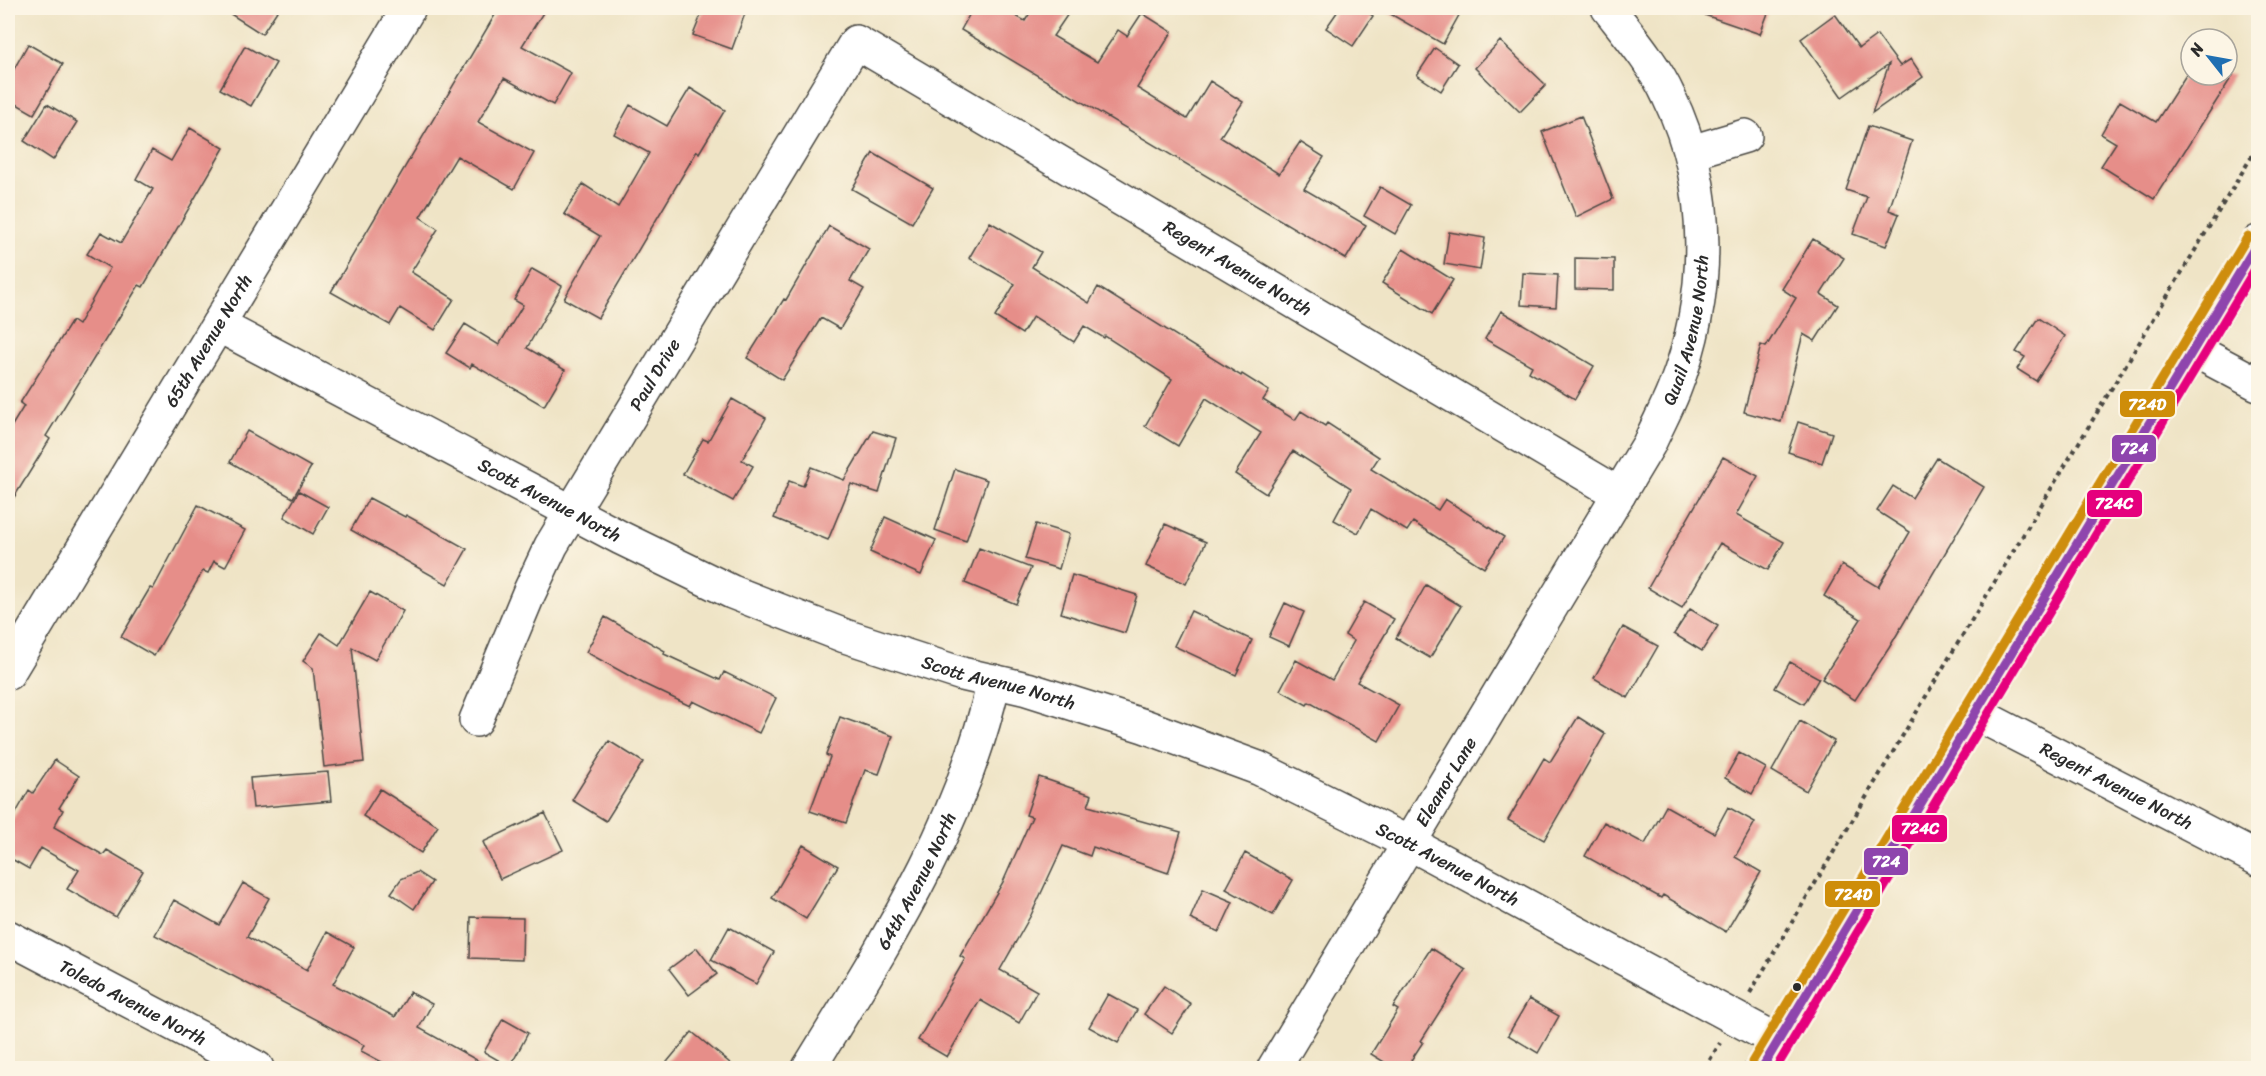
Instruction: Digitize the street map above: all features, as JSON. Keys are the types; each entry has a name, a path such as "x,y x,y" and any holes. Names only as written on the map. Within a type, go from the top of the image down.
{"street":[{"name":"65th Avenue North","path":"8,673 409,8"},
{"name":"Quail Avenue North","path":"1608,8 1639,46 1669,97 1691,152 1701,212 1701,272 1693,332 1674,390 1649,444 1619,494"},
{"name":"Regent Avenue North","path":"856,42 1619,494"},
{"name":"Paul Drive","path":"476,720 551,546 856,42"},
{"path":"1691,152 1745,136"},
{"path":"1762,1068 2259,242"},
{"name":"Scott Avenue North","path":"218,325 572,512 732,592 845,636 962,674 1027,689 1143,726 1258,768 1409,843 1778,1041"},
{"path":"2194,350 2259,384"},
{"name":"Eleanor Lane","path":"1274,1068 1619,494"},
{"name":"64th Avenue North","path":"809,1068 897,922 932,856 962,790 985,720 994,681"},
{"name":"Regent Avenue North","path":"1975,713 2259,859"},
{"name":"Toledo Avenue North","path":"8,937 257,1068"}],"path":[{"path":"1705,1068 1941,671 2259,146"}],"building":[{"path":"221,8 279,8 262,34"},
{"path":"499,8 546,8 522,46 571,73 553,105 504,78 478,122 534,153 514,189 457,156 420,217 438,229 411,272 454,299 435,330 400,308 390,325 331,292"},
{"path":"704,8 747,8 732,49 693,35"},
{"path":"973,8 1001,8 1025,21 1033,8 1072,8 1053,36 1097,62 1118,30 1127,36 1142,13 1172,32 1137,88 1187,119 1210,81 1243,102 1220,137 1279,174 1300,142 1324,157 1304,189 1366,225 1346,259 961,30"},
{"path":"1340,8 1361,8 1373,16 1353,46 1326,28"},
{"path":"1380,8 1463,8 1443,44"},
{"path":"1694,8 1770,8 1760,34 1693,11"},
{"path":"1835,14 1859,48 1877,35 1900,66 1911,59 1923,77 1872,113 1889,64 1842,97 1801,39"},
{"path":"1500,41 1546,85 1520,112 1475,68"},
{"path":"28,44 63,64 34,114 8,99 8,80"},
{"path":"245,46 276,63 251,106 220,89"},
{"path":"1435,48 1458,64 1441,91 1417,75"},
{"path":"2179,86 2225,87 2154,199 2101,166 2116,143 2101,134 2120,101 2156,122"},
{"path":"690,88 725,110 699,153 697,151 598,318 564,299 600,236 564,214 583,184 618,207 649,153 614,134 630,105 667,126"},
{"path":"47,104 77,122 53,160 24,141"},
{"path":"1581,116 1613,199 1576,217 1542,132"},
{"path":"1868,126 1912,141 1889,210 1899,214 1886,246 1853,234 1867,197 1846,190"},
{"path":"190,128 224,148 143,287 139,285 46,436 50,439 8,507 8,432 24,406 20,403 72,321 78,325 110,268 87,254 101,232 121,243 153,189 136,179 152,150 171,161"},
{"path":"873,153 933,188 912,223 852,189"},
{"path":"1380,187 1411,205 1395,234 1364,216"},
{"path":"990,222 1041,252 1032,267 1089,303 1098,287 1269,391 1263,400 1295,420 1301,411 1325,426 1327,423 1379,457 1371,469 1438,510 1445,499 1504,537 1484,568 1413,522 1407,531 1371,509 1358,533 1334,520 1351,488 1293,451 1266,494 1235,474 1261,433 1206,398 1178,446 1145,426 1172,379 1105,336 1104,338 1084,326 1074,342 1033,316 1022,334 995,317 1015,284 969,258"},
{"path":"829,226 869,249 850,281 864,289 840,329 821,318 782,380 747,358 784,299 786,300"},
{"path":"1449,232 1485,238 1480,270 1444,264"},
{"path":"1813,239 1844,258 1821,294 1838,305 1815,341 1803,334 1781,422 1744,412 1761,345 1766,347 1796,298 1782,289"},
{"path":"1403,249 1453,280 1432,314 1382,283"},
{"path":"1575,258 1614,259 1614,290 1575,289"},
{"path":"532,269 562,286 527,348 565,370 544,406 472,364 470,368 446,353 465,324 499,345 523,305 514,300"},
{"path":"1523,273 1558,275 1556,307 1521,305"},
{"path":"1501,311 1594,366 1575,399 1529,372 1532,366 1485,339"},
{"path":"2038,318 2065,336 2036,381 2017,369 2025,357 2016,352"},
{"path":"732,399 766,418 742,460 753,466 733,501 683,474 703,439 708,441"},
{"path":"1798,422 1832,433 1822,463 1788,452"},
{"path":"247,431 311,467 293,498 230,462"},
{"path":"873,431 896,438 879,493 851,484 828,540 774,518 789,481 803,486 811,467 844,480"},
{"path":"1723,457 1758,476 1736,515 1784,542 1768,570 1720,543 1682,608 1648,588"},
{"path":"1937,458 1984,487 1889,648 1855,700 1822,679 1861,619 1824,596 1842,565 1878,587 1910,532 1877,511 1893,486 1912,498"},
{"path":"955,469 987,480 966,541 935,530"},
{"path":"299,491 328,507 313,534 284,517"},
{"path":"369,498 405,517 406,515 467,549 447,584 351,530"},
{"path":"198,505 245,530 225,567 214,561 208,573 203,571 154,656 121,637 150,588 153,589"},
{"path":"885,517 936,540 921,575 870,552"},
{"path":"1036,524 1069,534 1059,569 1025,559"},
{"path":"1165,524 1206,542 1186,584 1146,566"},
{"path":"979,548 1031,568 1016,604 965,583"},
{"path":"1072,575 1137,595 1125,633 1061,613"},
{"path":"1426,585 1461,606 1430,658 1396,638"},
{"path":"370,592 403,611 375,660 352,647 364,762 324,767 313,668 303,661 321,633 339,645"},
{"path":"1364,602 1394,619 1357,682 1399,705 1379,741 1309,702 1307,705 1280,690 1296,660 1332,680 1354,641 1345,635"},
{"path":"1285,603 1304,612 1289,646 1269,637"},
{"path":"1690,609 1718,626 1702,651 1674,634"},
{"path":"1191,611 1252,640 1236,675 1174,646"},
{"path":"605,617 665,651 664,654 720,680 724,672 776,698 759,733 693,701 690,706 586,652"},
{"path":"1623,627 1658,646 1628,698 1594,678"},
{"path":"1790,662 1819,678 1804,704 1775,688"},
{"path":"840,717 893,736 879,774 865,770 846,823 810,811 830,757 826,755"},
{"path":"1578,717 1605,734 1544,840 1508,820 1544,758 1550,762"},
{"path":"1800,721 1834,741 1806,791 1772,771"},
{"path":"609,741 643,762 606,821 572,800"},
{"path":"1739,753 1766,768 1752,794 1725,778"},
{"path":"55,760 79,776 59,808 63,810 54,827 103,855 107,850 143,871 116,917 67,889 79,870 41,848 29,869 8,857 8,827 29,790 33,793"},
{"path":"328,772 331,801 253,808 250,778"},
{"path":"1039,777 1092,795 1088,806 1181,832 1168,873 1093,847 1090,856 1063,846 1031,915 1000,970 1037,991 1019,1023 980,1000 947,1057 918,1040 965,959 960,956 1003,882 1032,817 1026,815"},
{"path":"380,789 438,826 421,853 363,816"},
{"path":"1666,806 1714,833 1728,807 1755,822 1735,857 1761,872 1726,932 1663,895 1661,898 1585,856 1604,822 1645,844"},
{"path":"545,813 563,850 500,879 483,842"},
{"path":"803,845 838,866 806,919 772,898"},
{"path":"1245,853 1293,880 1273,915 1226,889"},
{"path":"417,872 432,882 414,909 391,893 401,879"},
{"path":"243,883 269,898 247,937 307,970 327,932 354,947 333,984 395,1017 410,992 432,1004 419,1028 491,1068 393,1068 361,1051 364,1045 155,935 174,900 219,925"},
{"path":"1203,889 1233,902 1219,932 1190,919"},
{"path":"471,917 523,918 522,960 470,958"},
{"path":"729,927 774,952 756,984 711,960"},
{"path":"697,948 717,974 689,995 669,969"},
{"path":"1431,948 1466,970 1406,1068 1394,1068 1371,1054 1398,1010 1393,1007"},
{"path":"1164,986 1191,1004 1172,1033 1144,1014"},
{"path":"1108,994 1137,1010 1118,1043 1089,1027"},
{"path":"1529,999 1559,1016 1538,1053 1508,1035"},
{"path":"503,1019 528,1033 510,1067 484,1052"},
{"path":"692,1032 736,1068 662,1068"}],"transit line":[{"name":"724D","path":"1752,1062 2248,236"},
{"name":"724","path":"1762,1068 2258,242"},
{"name":"724C","path":"1776,1068 2258,264"}]}
